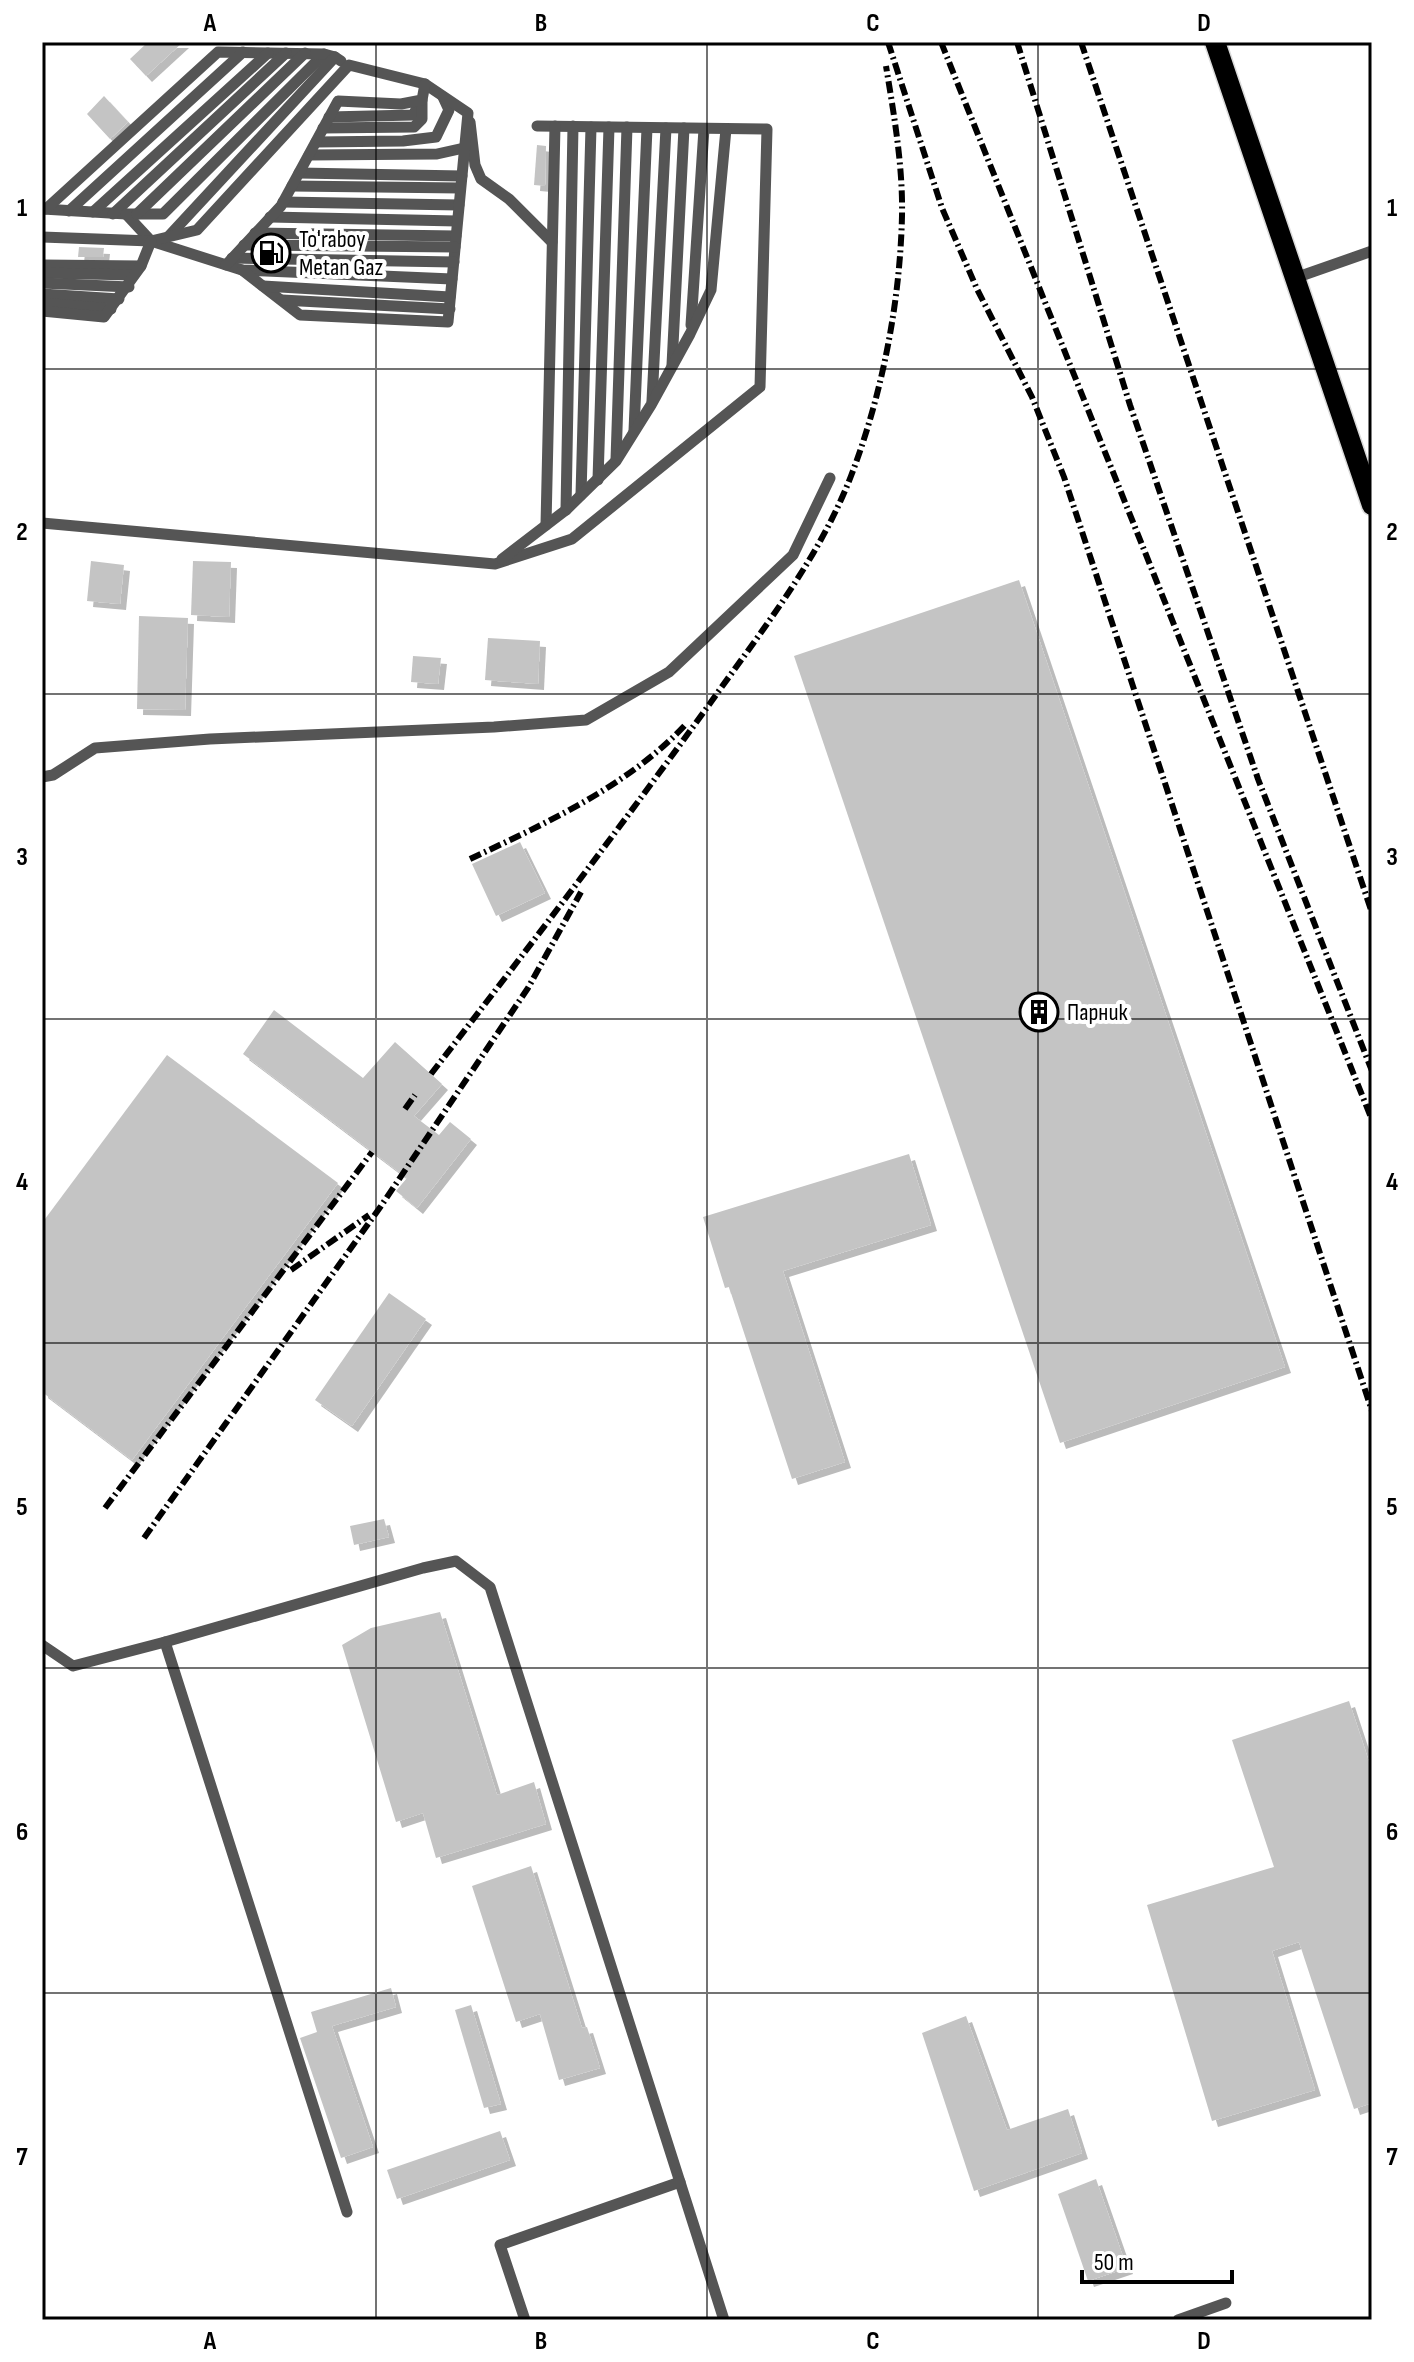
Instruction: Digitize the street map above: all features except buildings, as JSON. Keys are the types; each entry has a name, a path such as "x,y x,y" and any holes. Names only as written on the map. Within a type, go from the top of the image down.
{"main road":[{"path":"1215,42 1372,505"}],"lane":[{"path":"44,209 218,52 305,53 329,55 349,65 425,84 468,113 475,165 481,179 509,199 552,242"},
{"path":"69,211 243,52"},
{"path":"93,212 268,53"},
{"path":"113,214 286,53"},
{"path":"132,214 305,53"},
{"path":"44,209 163,214 329,55"},
{"path":"169,237 329,55"},
{"path":"151,241 197,230 349,65"},
{"path":"326,123 414,127 422,119 425,84"},
{"path":"316,142 403,141 436,137 449,110 443,96"},
{"path":"229,262 283,202 338,101 401,104 422,100"},
{"path":"229,262 300,315 448,322 468,113"},
{"path":"42,523 495,564 572,539 760,387 767,129 537,126"},
{"path":"546,525 555,126"},
{"path":"566,510 573,126"},
{"path":"581,495 591,127"},
{"path":"598,480 609,127"},
{"path":"616,461 627,127"},
{"path":"634,431 647,128"},
{"path":"651,405 666,128"},
{"path":"671,370 684,128"},
{"path":"690,334 704,129"},
{"path":"495,564 566,510 616,461 671,370 711,290 726,129"},
{"path":"309,155 437,154 464,148"},
{"path":"299,173 461,182"},
{"path":"292,186 461,182"},
{"path":"283,202 459,205"},
{"path":"132,214 151,241"},
{"path":"270,217 457,221"},
{"path":"255,233 456,241"},
{"path":"42,237 151,241 229,262 454,262"},
{"path":"42,311 104,317 134,276 151,241"},
{"path":"244,245 456,241"},
{"path":"1295,278 1372,251"},
{"path":"42,265 134,276"},
{"path":"242,270 452,279"},
{"path":"42,273 134,276"},
{"path":"42,283 134,276"},
{"path":"263,286 450,303"},
{"path":"42,294 115,304"},
{"path":"42,303 115,304"},
{"path":"42,777 53,775 95,748 210,739 586,720 669,672 793,555 830,478"},
{"path":"42,1645 73,1666 456,1561 490,1587 724,2320"},
{"path":"165,1642 347,2212"},
{"path":"525,2320 500,2245 680,2182"},
{"path":"1178,2320 1226,2303"}],"railway":[{"path":"888,42 942,208 977,289 1032,397 1064,477 1372,1411"},
{"path":"941,42 1372,1120"},
{"path":"1017,42 1130,405 1258,779 1372,1071"},
{"path":"1081,42 1372,913"},
{"path":"431,1074 607,843 750,648 806,565 838,507 872,413 898,282 901,178 886,66"},
{"path":"470,859 557,817 613,784 639,766 687,723"},
{"path":"144,1538 381,1206 528,988 581,892"},
{"path":"405,1109 415,1095"},
{"path":"105,1508 372,1152"},
{"path":"291,1270 369,1215"}],"place":[{"name":"To'raboy Metan Gaz","path":"271,253"},
{"name":"Парник","path":"1039,1012"}]}
